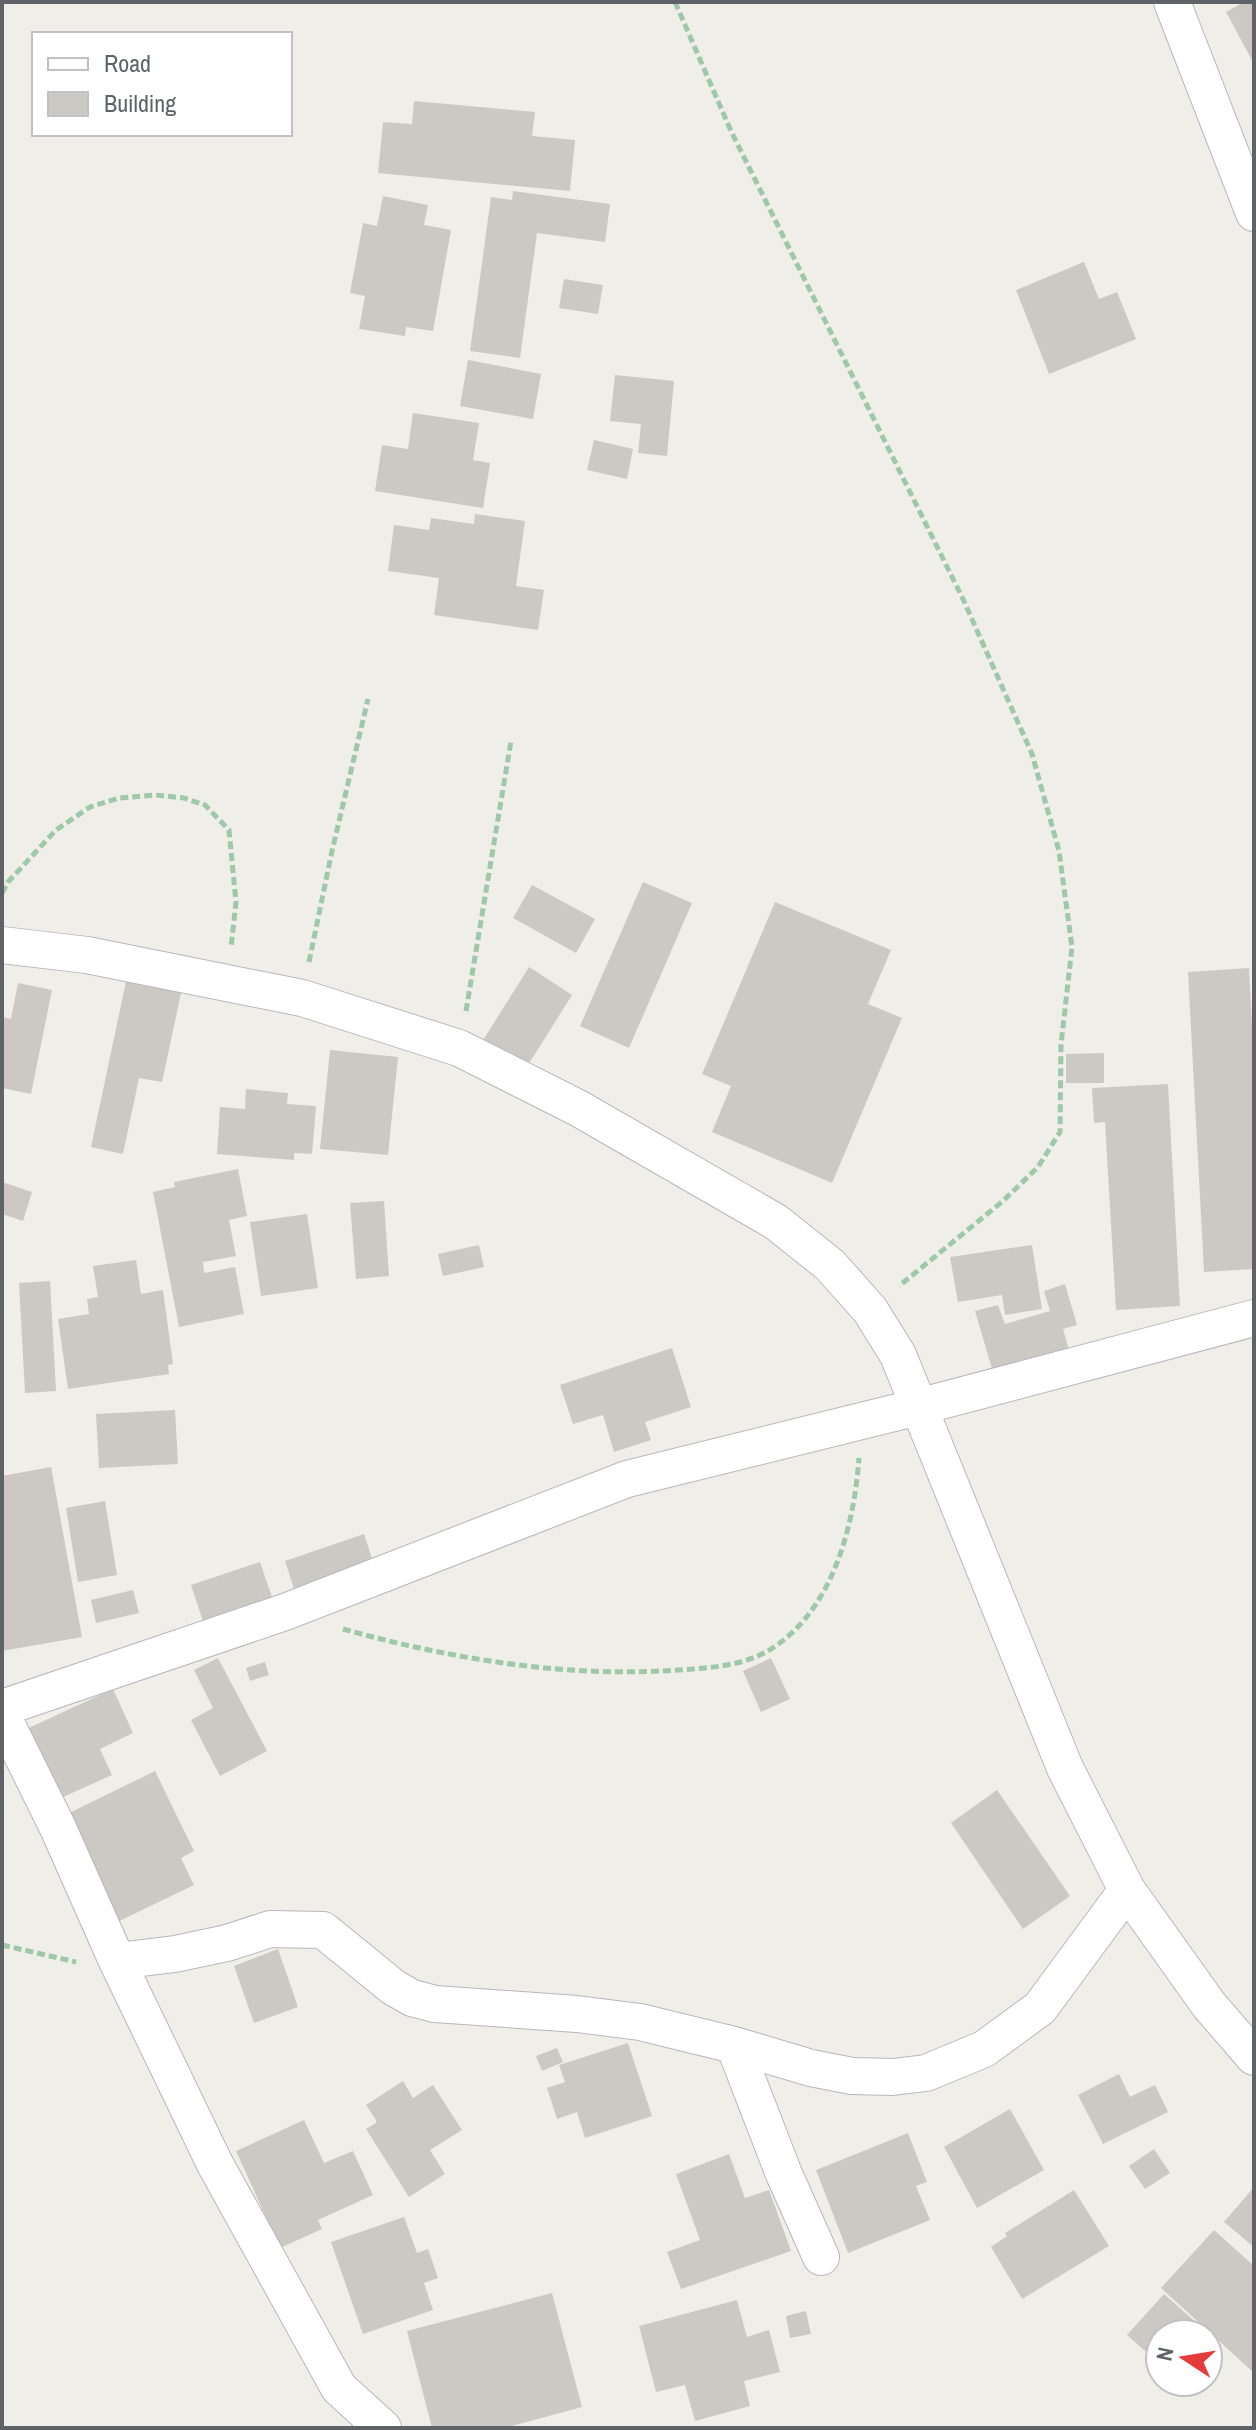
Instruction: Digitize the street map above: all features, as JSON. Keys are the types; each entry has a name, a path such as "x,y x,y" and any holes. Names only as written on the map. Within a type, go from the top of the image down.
{"street":[{"path":"1172,2 1254,213"},
{"path":"2,945 87,955 302,998 459,1048 578,1108 776,1222 830,1265 870,1310 898,1355 1065,1768 1127,1890 1209,2005 1254,2057"},
{"path":"2,1708 285,1612 627,1479 918,1407 1254,1318"},
{"path":"2,1715 215,2164 339,2388 383,2428"},
{"path":"117,1961 175,1954 227,1943 270,1929 323,1930 393,1987 412,1998 435,2004 577,2014 640,2022 811,2068 852,2076 893,2077 926,2073 984,2049 1040,2008 1127,1890"},
{"path":"734,2045 778,2159 821,2257"}],"path":[{"path":"675,2 731,131 963,599 1032,754 1059,851 1072,947 1061,1045 1060,1132 1038,1167 1003,1201 870,1310"},
{"path":"302,998 368,699"},
{"path":"459,1048 511,741"},
{"path":"2,893 8,882 56,830 90,807 119,798 155,795 184,798 205,805 229,830 236,902 226,983"},
{"path":"342,1629 401,1646 474,1659 569,1670 645,1673 705,1669 750,1660 773,1648 802,1623 831,1579 849,1521 858,1478 862,1421"},
{"path":"2,1945 77,1963 117,1961"}],"building":[{"path":"1244,2 1254,2 1254,64 1226,12"},
{"path":"414,101 535,112 532,136 575,140 570,191 378,173 383,122 412,124"},
{"path":"513,191 610,204 605,242 537,233 520,358 470,351 491,197 512,200"},
{"path":"383,196 428,205 424,225 451,230 433,331 406,327 405,336 359,329 365,296 350,293 363,223 377,226"},
{"path":"1084,262 1099,299 1117,292 1136,339 1049,374 1016,290"},
{"path":"564,279 603,285 598,314 559,308"},
{"path":"468,360 541,374 533,419 460,406"},
{"path":"615,375 674,381 667,456 638,453 641,424 610,421"},
{"path":"413,413 479,423 473,460 490,463 483,508 375,491 382,445 408,449"},
{"path":"594,440 633,449 627,479 587,470"},
{"path":"475,514 525,521 516,586 544,590 538,630 434,615 439,578 388,571 394,525 429,530 431,518 474,524"},
{"path":"643,882 692,903 629,1048 580,1026"},
{"path":"532,885 595,919 576,953 513,918"},
{"path":"775,902 891,950 868,1004 902,1018 832,1183 712,1132 731,1086 702,1074"},
{"path":"529,967 572,995 523,1073 480,1045"},
{"path":"1249,968 1254,1065 1254,1269 1204,1272 1188,972"},
{"path":"128,972 183,984 162,1082 139,1078 123,1154 91,1147"},
{"path":"18,983 52,990 31,1094 2,1088 2,1017 11,1019"},
{"path":"330,1050 398,1057 388,1155 320,1149"},
{"path":"1104,1053 1104,1083 1066,1083 1066,1054"},
{"path":"1168,1084 1180,1306 1116,1310 1105,1122 1094,1123 1092,1088"},
{"path":"246,1089 288,1093 287,1104 316,1106 312,1154 294,1153 294,1160 217,1154 220,1107 245,1109"},
{"path":"238,1169 247,1216 229,1220 236,1256 203,1262 204,1273 235,1267 244,1314 179,1327 153,1192 175,1187 174,1182"},
{"path":"2,1182 32,1192 23,1221 2,1214"},
{"path":"384,1201 389,1276 356,1279 350,1203"},
{"path":"307,1214 318,1288 261,1296 250,1222"},
{"path":"479,1245 484,1267 443,1276 438,1254"},
{"path":"1032,1245 1042,1309 1005,1315 1002,1295 958,1302 950,1257"},
{"path":"136,1260 141,1294 163,1290 173,1364 168,1365 169,1374 68,1389 58,1319 89,1314 87,1299 98,1297 93,1266"},
{"path":"50,1281 56,1391 25,1393 19,1283"},
{"path":"1065,1284 1077,1325 1063,1329 1069,1350 993,1372 975,1311 998,1305 1005,1324 1050,1311 1044,1291"},
{"path":"672,1348 691,1407 645,1422 651,1440 614,1452 603,1415 573,1424 560,1385"},
{"path":"175,1410 178,1464 99,1468 96,1414"},
{"path":"51,1467 82,1637 2,1651 2,1476"},
{"path":"105,1501 117,1575 78,1582 66,1508"},
{"path":"364,1534 376,1571 297,1598 285,1561"},
{"path":"260,1562 275,1606 206,1630 191,1585"},
{"path":"133,1590 139,1613 96,1623 91,1600"},
{"path":"218,1658 267,1751 220,1776 191,1720 213,1708 194,1670"},
{"path":"771,1658 790,1699 761,1712 743,1671"},
{"path":"265,1662 269,1675 250,1681 246,1668"},
{"path":"113,1689 133,1733 100,1749 112,1775 52,1802 20,1732"},
{"path":"155,1771 194,1851 181,1858 194,1885 111,1925 59,1818"},
{"path":"997,1790 1070,1896 1023,1929 951,1823"},
{"path":"278,1949 298,2007 254,2023 234,1966"},
{"path":"628,2043 652,2116 585,2138 577,2112 557,2119 547,2088 565,2082 559,2065"},
{"path":"557,2048 563,2062 542,2071 536,2056"},
{"path":"1119,2074 1130,2097 1155,2085 1168,2112 1103,2144 1078,2095"},
{"path":"403,2081 413,2098 433,2085 462,2130 430,2150 445,2174 409,2197 366,2129 376,2120 366,2105"},
{"path":"1010,2109 1044,2170 977,2208 944,2147"},
{"path":"304,2120 324,2163 353,2151 373,2195 318,2220 322,2229 280,2248 236,2151"},
{"path":"908,2133 927,2182 916,2186 930,2220 848,2253 816,2170"},
{"path":"1154,2149 1170,2173 1145,2189 1129,2166"},
{"path":"729,2154 745,2198 769,2190 791,2251 681,2289 667,2252 700,2240 676,2174"},
{"path":"1254,2187 1254,2247 1224,2222"},
{"path":"1074,2190 1109,2246 1022,2299 991,2247 1007,2236 1005,2233"},
{"path":"404,2217 417,2253 428,2249 438,2278 424,2283 433,2310 363,2334 331,2242"},
{"path":"1214,2230 1254,2266 1254,2373 1224,2346 1224,2318 1194,2318 1161,2288"},
{"path":"552,2293 582,2407 504,2428 432,2428 407,2331"},
{"path":"1164,2294 1191,2318 1144,2318 1144,2350 1127,2335"},
{"path":"737,2300 747,2337 769,2330 780,2372 744,2381 750,2406 695,2421 685,2385 656,2392 639,2326"},
{"path":"806,2311 811,2334 790,2338 786,2316"}]}
